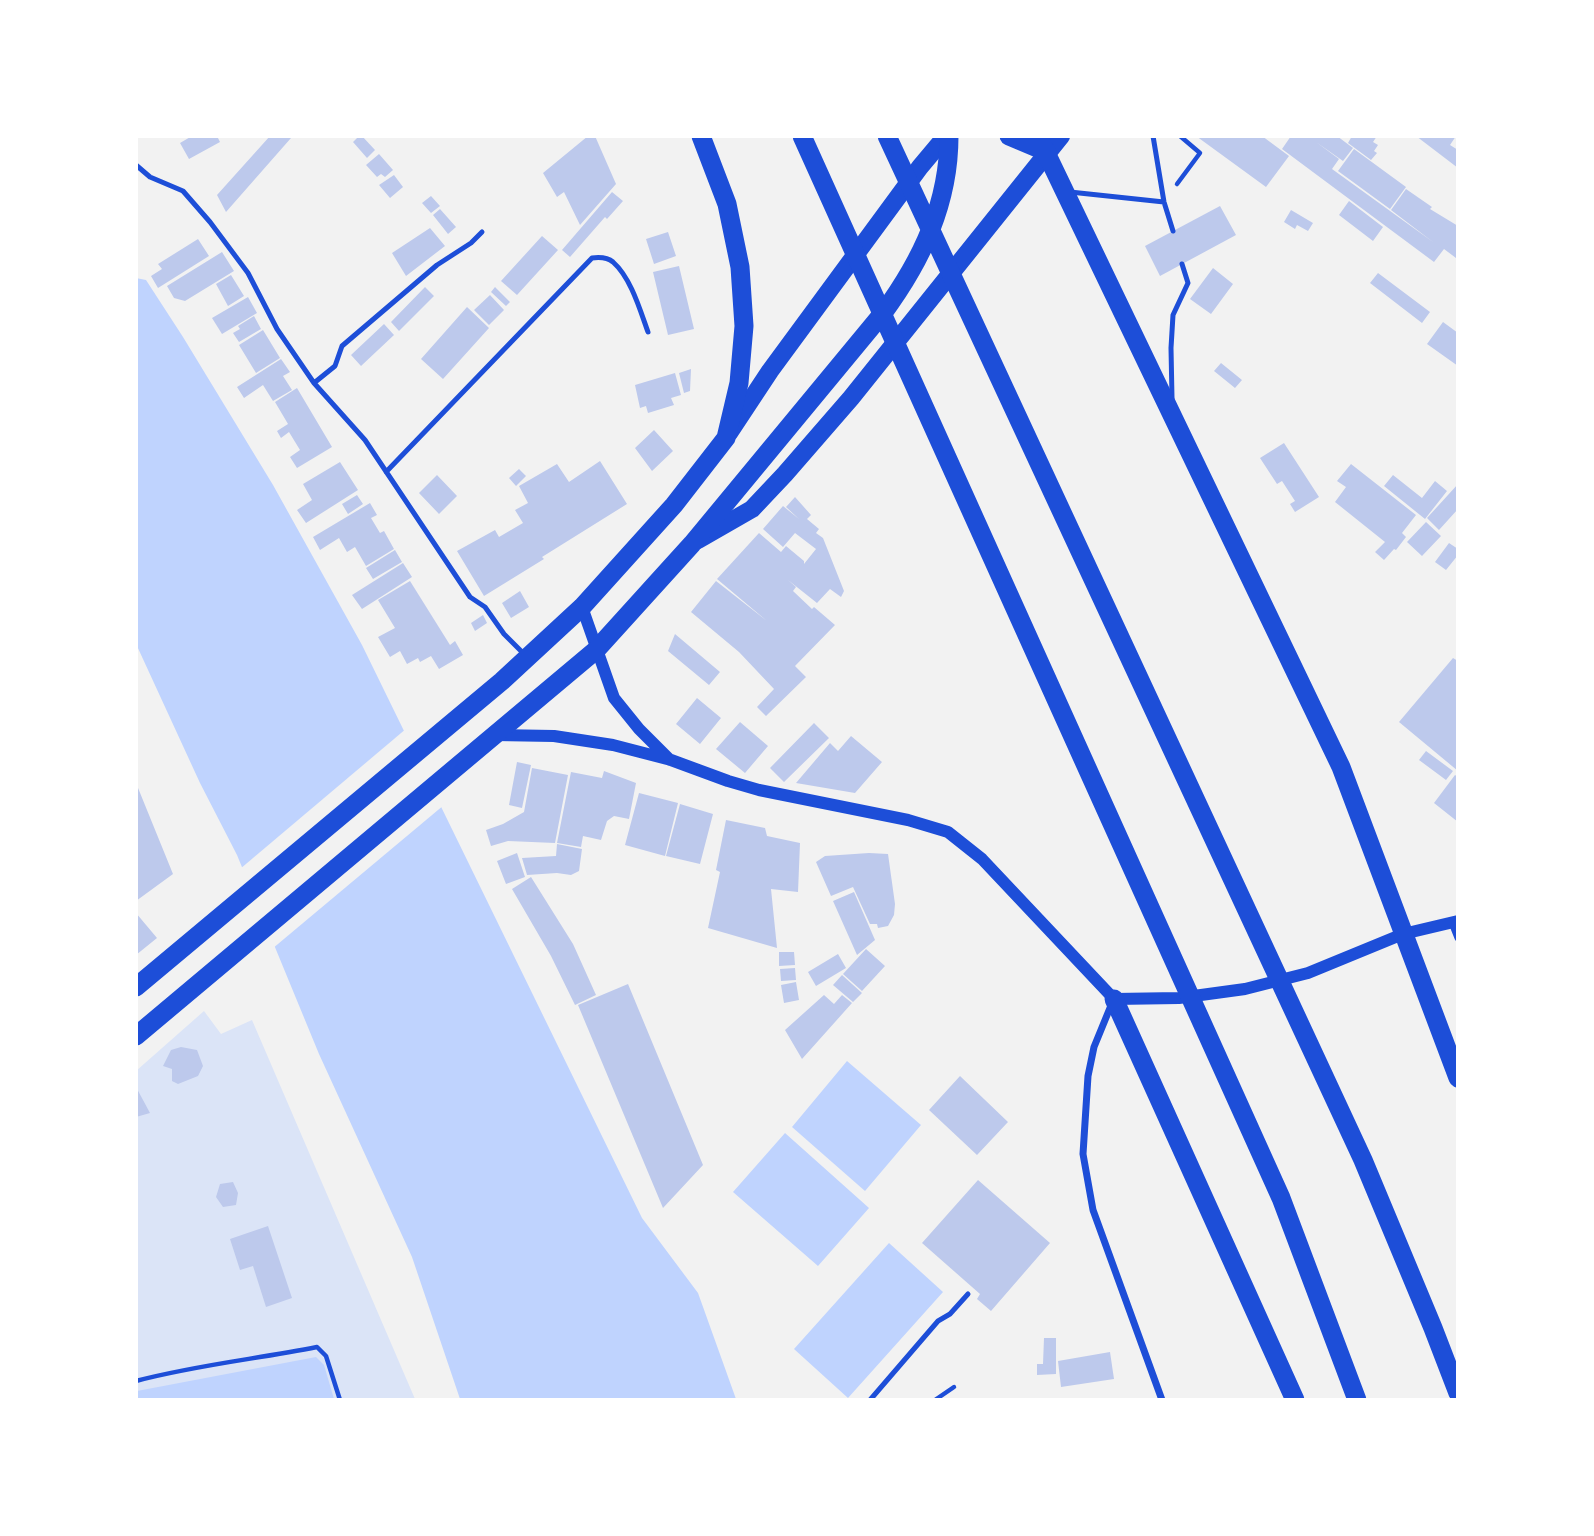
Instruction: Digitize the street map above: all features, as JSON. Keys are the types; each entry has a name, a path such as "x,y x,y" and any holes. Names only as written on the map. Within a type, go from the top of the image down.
{"highway":[{"path":"136,987 528,658 582,607 665,515 726,438 739,383 743,338 740,267 727,204 701,136"},
{"path":"803,136 1281,1198 1357,1399"},
{"path":"887,136 1363,1160 1458,1393"},
{"path":"136,1036 596,650 692,544 883,313 909,275 935,222 945,184 948,136"},
{"path":"1009,136 1043,144 1341,767 1458,1077"},
{"path":"1114,999 1295,1399"}],"main road":[{"path":"726,438 770,371 920,167 948,136"},
{"path":"692,544 752,509 785,474 851,398 1043,144 1061,136"}],"street":[{"path":"582,607 614,698 639,729 671,760"},
{"path":"488,741 554,736 613,745 671,760 759,790 908,820 947,832 982,859 1114,999 1179,998 1245,989 1308,973 1403,934 1455,922 1458,938"},
{"path":"1114,999 1094,1047 1088,1076 1083,1154 1093,1210 1162,1399"}],"lane":[{"path":"1153,136 1164,202 1173,231"},
{"path":"136,165 150,177 183,191 210,222 248,273 277,328 314,383 365,440 470,597 485,607 504,634 528,658"},
{"path":"1066,192 1164,202"},
{"path":"314,383 335,366 342,346 438,265 471,243 482,232"},
{"path":"386,472 592,258 603,257 613,262 633,292 648,332"},
{"path":"1173,415 1173,315 1188,283 1182,264"},
{"path":"870,1399 938,1321 950,1314 968,1294"}],"path":[{"path":"1164,202 1200,153 1180,136"},
{"path":"136,1381 182,1369 263,1358 317,1347 326,1356 340,1399"},
{"path":"936,1399 954,1387"}],"shaded area":[{"path":"204,1011 221,1034 252,1020 415,1399 137,1399 136,1071"}],"water":[{"path":"136,278 146,280 183,337 273,485 362,645 642,1218 698,1293 736,1399 460,1399 412,1257 319,1054 237,855 200,783 137,646"},
{"path":"847,1061 921,1125 865,1191 792,1127"},
{"path":"785,1133 869,1208 818,1266 733,1192"},
{"path":"889,1243 943,1292 848,1398 794,1349"},
{"path":"316,1357 324,1365 334,1399 137,1399 137,1391"}],"pier":[{"path":"407,728 444,805 272,949 240,869"}],"building":[{"path":"192,136 217,136 220,142 189,159 180,143"},
{"path":"270,136 291,138 226,212 217,195"},
{"path":"359,136 375,150 367,158 353,142"},
{"path":"588,136 595,136 616,184 580,225 564,192 557,197 543,173"},
{"path":"1196,136 1262,136 1289,156 1266,187"},
{"path":"1291,136 1337,136 1353,148 1343,161 1316,142 1339,159 1332,169 1433,242 1391,210 1406,189 1432,207 1430,209 1458,226 1456,258 1444,249 1434,262 1282,149"},
{"path":"1352,136 1377,136 1373,142 1378,145 1374,151 1377,153 1371,160 1348,143"},
{"path":"1416,136 1456,136 1450,145 1458,150 1458,168"},
{"path":"1354,149 1406,187 1390,209 1338,171"},
{"path":"379,154 393,170 385,177 381,174 377,177 366,165"},
{"path":"394,175 403,187 390,198 379,185"},
{"path":"612,192 623,201 570,257 562,250"},
{"path":"431,196 440,206 431,213 422,203"},
{"path":"1349,201 1383,227 1373,241 1339,215"},
{"path":"1220,206 1236,235 1160,276 1145,246"},
{"path":"440,209 456,227 448,234 433,215"},
{"path":"1291,210 1313,223 1308,231 1297,225 1295,229 1284,222"},
{"path":"430,228 445,246 406,276 392,253"},
{"path":"668,232 676,256 654,264 646,239"},
{"path":"542,236 558,250 517,295 501,281"},
{"path":"198,239 209,256 158,288 151,276 162,269 158,264"},
{"path":"222,252 234,271 185,301 174,298 167,286"},
{"path":"679,266 694,329 668,335 653,272"},
{"path":"1213,268 1233,284 1211,314 1190,299"},
{"path":"1378,273 1430,312 1422,323 1370,283"},
{"path":"231,275 244,296 228,306 216,284"},
{"path":"425,287 434,296 399,331 391,322"},
{"path":"495,287 510,302 506,306 491,292"},
{"path":"490,295 504,310 489,325 474,310"},
{"path":"248,297 257,313 222,334 212,318"},
{"path":"467,307 489,328 443,379 421,359"},
{"path":"254,316 261,329 239,342 233,333 240,329 238,326"},
{"path":"1443,322 1458,333 1458,366 1427,344"},
{"path":"384,324 394,335 361,366 351,355"},
{"path":"263,330 280,358 256,373 239,345"},
{"path":"281,359 290,372 283,376 292,390 273,401 263,385 244,398 237,387"},
{"path":"1221,363 1242,380 1235,388 1214,371"},
{"path":"691,369 690,391 684,393 679,373"},
{"path":"675,373 681,395 671,398 674,405 648,413 646,406 640,408 635,385"},
{"path":"297,388 332,447 297,468 290,457 300,450 289,432 281,438 277,431 288,424 275,402"},
{"path":"654,430 673,451 652,471 635,448"},
{"path":"1284,443 1319,497 1295,512 1290,504 1295,501 1282,481 1277,484 1260,458"},
{"path":"600,461 627,504 484,596 457,551 495,530 499,537 523,523 515,510 528,503 519,486 557,464 569,482"},
{"path":"340,462 358,490 306,523 297,510 312,500 303,484"},
{"path":"1351,464 1416,515 1402,533 1406,537 1384,560 1375,552 1385,542 1335,502 1346,487 1337,481"},
{"path":"519,469 526,476 516,486 509,478"},
{"path":"437,475 457,496 439,514 419,493"},
{"path":"1393,475 1422,498 1435,481 1447,491 1425,519 1384,486"},
{"path":"1458,484 1458,509 1439,530 1427,518"},
{"path":"357,495 363,504 348,514 342,504"},
{"path":"795,497 811,515 807,519 819,529 816,533 823,538 844,591 841,597 830,589 817,603 788,580 796,587 793,591 835,625 795,666 806,677 766,716 757,707 774,689 739,652 691,612 716,581 767,621 717,579 759,533 781,552 786,546 804,561 804,564 816,549 795,533 783,547 763,529 783,506 799,519 786,507"},
{"path":"370,503 377,515 371,518 380,533 384,531 394,549 366,566 355,547 347,552 339,538 320,550 313,537"},
{"path":"1426,522 1441,536 1422,556 1407,542"},
{"path":"1449,543 1458,549 1458,555 1446,570 1435,562"},
{"path":"395,550 402,562 373,579 366,568"},
{"path":"403,563 412,577 362,609 352,595"},
{"path":"410,581 450,645 455,641 463,655 439,669 431,656 420,662 418,658 407,664 400,651 390,657 378,637 395,628 378,600"},
{"path":"520,591 529,607 511,618 502,603"},
{"path":"483,615 487,623 475,631 471,623"},
{"path":"675,634 720,672 709,685 668,651"},
{"path":"1453,658 1458,661 1458,771 1399,722"},
{"path":"697,698 721,718 700,744 676,724"},
{"path":"740,722 768,746 745,773 716,749"},
{"path":"814,723 829,738 784,782 770,768"},
{"path":"851,736 882,762 855,793 796,783 830,743 838,751"},
{"path":"1426,751 1453,771 1446,780 1419,760"},
{"path":"517,762 531,765 522,808 509,805"},
{"path":"532,768 568,775 555,843 508,841 491,846 486,830 524,812"},
{"path":"604,771 636,783 629,819 614,816 607,821 601,840 583,836 581,847 557,843 571,772 602,778"},
{"path":"1455,775 1458,777 1458,822 1434,803"},
{"path":"136,783 173,874 136,901"},
{"path":"639,793 678,803 665,856 625,845"},
{"path":"680,804 713,814 700,864 666,856"},
{"path":"726,820 765,828 767,836 800,843 798,892 771,889 777,948 708,928 720,872 716,870"},
{"path":"557,844 582,849 579,871 571,875 527,875 522,858 556,856"},
{"path":"517,853 525,877 506,884 497,861"},
{"path":"888,854 895,904 894,915 888,926 878,928 877,924 870,924 853,887 831,896 816,862 825,856"},
{"path":"531,877 573,944 596,995 575,1005 551,956 512,889"},
{"path":"854,892 875,940 857,955 833,901"},
{"path":"136,913 157,938 136,955"},
{"path":"866,949 885,966 862,991 843,974"},
{"path":"779,952 794,952 795,965 779,966"},
{"path":"838,954 846,968 816,986 808,972"},
{"path":"795,968 796,980 781,981 780,969"},
{"path":"842,975 862,993 853,1002 833,985"},
{"path":"796,982 799,1000 784,1003 781,985"},
{"path":"628,984 703,1165 663,1208 578,1005"},
{"path":"824,995 834,1004 842,995 852,1003 802,1059 785,1030"},
{"path":"181,1047 197,1050 203,1066 198,1076 178,1084 172,1081 172,1069 163,1066 171,1050"},
{"path":"960,1076 1008,1122 977,1155 929,1110"},
{"path":"136,1087 150,1113 136,1117"},
{"path":"978,1180 1050,1243 991,1311 977,1299 980,1294 922,1243"},
{"path":"233,1182 238,1193 236,1205 223,1207 216,1197 220,1184"},
{"path":"268,1226 292,1298 266,1307 253,1266 240,1270 230,1239"},
{"path":"1044,1338 1056,1338 1056,1374 1037,1375 1037,1364 1043,1364"},
{"path":"1110,1352 1114,1379 1061,1387 1058,1361"}]}
